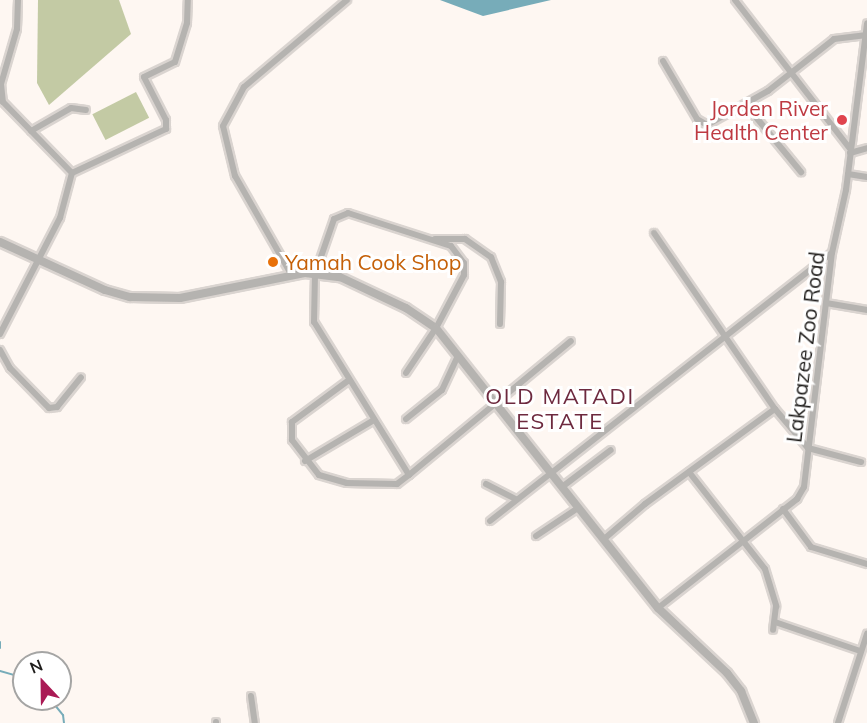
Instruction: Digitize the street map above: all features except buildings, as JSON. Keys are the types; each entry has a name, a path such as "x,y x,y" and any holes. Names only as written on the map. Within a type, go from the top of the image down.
{"street":[{"path":"18,0 19,24 1,90 6,107 72,173"},
{"path":"72,173 166,129 166,120 144,78 172,65 178,56 188,23 188,0"},
{"path":"291,274 235,176 224,126 244,87 347,0"},
{"path":"735,0 850,151 867,148"},
{"name":"Lakpazee Zoo Road","path":"658,608 740,540 801,494 832,253 848,174 866,58 867,23"},
{"path":"663,61 700,122 707,125 746,105 792,73 834,39 865,35"},
{"path":"746,105 801,172"},
{"path":"31,130 71,108 86,110"},
{"path":"0,334 64,209 72,173"},
{"path":"848,174 867,177"},
{"path":"406,373 436,328 464,269 458,251 433,240 343,214 332,224 315,274 314,322 409,475"},
{"path":"654,233 775,409 808,448 861,462"},
{"path":"433,240 465,239 491,257 501,282 500,324"},
{"path":"0,242 105,290 156,300 291,274 340,277 376,291 436,328 658,608 727,673 741,691 754,723"},
{"path":"490,521 549,472 832,253"},
{"path":"826,303 867,310"},
{"path":"349,380 292,423 290,434 313,472 347,483 391,486 409,475 571,341"},
{"path":"0,350 10,368 50,408 57,407 81,377"},
{"path":"406,418 442,390 458,355"},
{"path":"604,539 689,472 775,409"},
{"path":"305,461 374,420"},
{"path":"562,487 611,450"},
{"path":"689,472 770,579 775,622 773,630"},
{"path":"486,484 516,499"},
{"path":"536,536 578,508"},
{"path":"783,509 811,548 867,564"},
{"path":"775,622 860,651"},
{"path":"838,723 867,634"},
{"path":"251,696 255,723"}],"green space":[{"path":"38,0 119,0 131,34 49,105 37,83"},
{"path":"136,92 149,118 106,140 92,114"}],"water":[{"path":"440,0 551,0 483,16"}],"waterway":[{"path":"0,642 0,648"},
{"path":"0,671 12,674"},
{"path":"60,711 64,723"}],"place":[{"name":"Jorden River Health Center","path":"842,120"},
{"name":"Yamah Cook Shop","path":"273,262"}],"district":[{"name":"OLD MATADI ESTATE","path":"560,408"}]}
